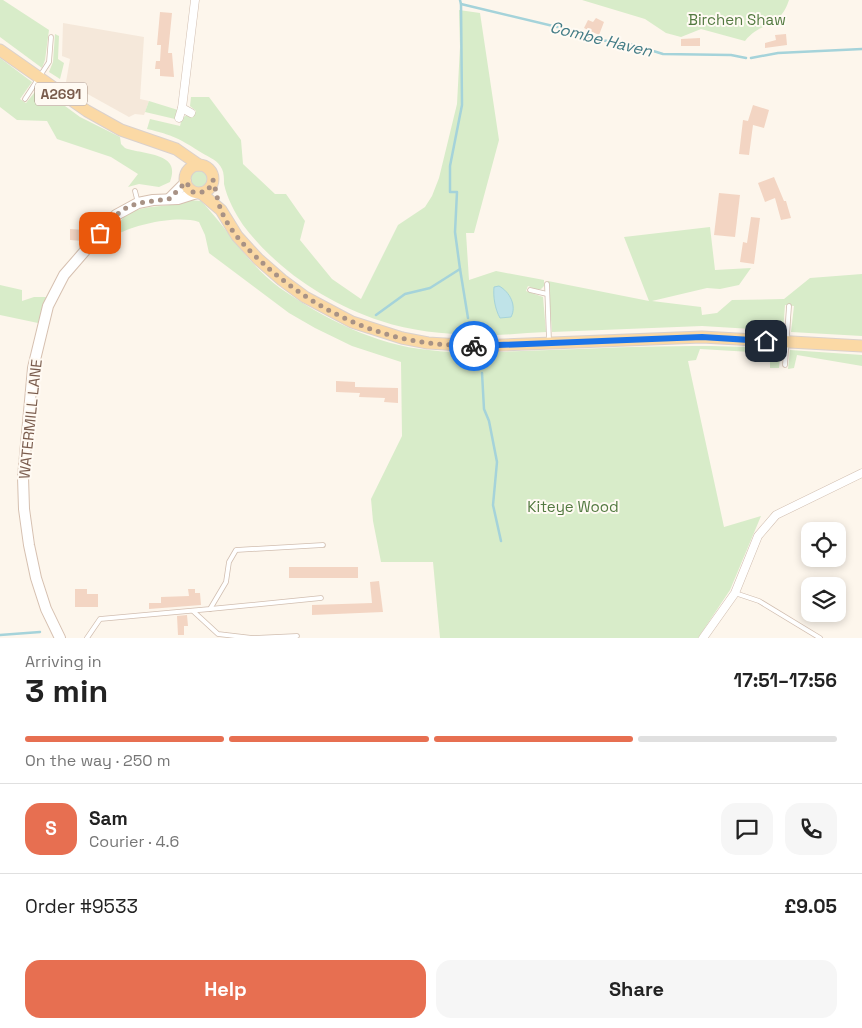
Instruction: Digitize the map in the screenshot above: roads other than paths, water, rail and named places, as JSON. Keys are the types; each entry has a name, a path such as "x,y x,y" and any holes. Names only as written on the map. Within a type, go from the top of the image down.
{"main road":[{"name":"A2691","path":"0,50 87,111 121,130 176,149 199,166"},
{"path":"176,149 190,189 199,193 221,210"},
{"path":"186,178 191,168 199,166 209,170 221,210 237,236 258,259 282,280 328,311 377,331 428,343 478,346 702,337 862,346"},
{"path":"199,193 208,190 213,180"}],"street":[{"path":"179,118 182,108 195,0"},
{"path":"182,108 191,113"},
{"path":"169,199 186,178"},
{"name":"WATERMILL LANE","path":"60,638 46,609 36,578 28,545 24,509 23,477 33,368 48,306 64,275 111,219 124,209 138,203 178,199 199,193"},
{"path":"703,638 735,593 758,536 776,515 862,473"}],"lane":[{"path":"25,99 49,62 51,37"},
{"path":"135,191 138,203"},
{"path":"547,284 549,343"},
{"path":"530,290 547,294"},
{"path":"784,365 789,306"},
{"path":"210,610 226,582 229,562 236,550 323,545"},
{"path":"735,593 759,601 820,638"},
{"path":"87,638 100,619 321,598"},
{"path":"193,611 222,638"},
{"path":"218,634 252,638 296,636"}],"water":[{"path":"499,286 506,292 513,304 511,317 500,318 497,311 494,287"}],"waterway":[{"name":"Combe Haven","path":"460,0 461,4 574,31 594,39 634,45 663,54 731,55 746,58"},
{"path":"376,315 405,294 430,288 460,269 455,232 457,192 450,192 450,166 462,105 461,4"},
{"name":"Combe Haven","path":"751,58 778,53 862,49"},
{"path":"460,269 468,318"},
{"path":"482,373 484,409 489,421 497,462 493,505 501,541"},
{"path":"0,635 40,632"}],"park label":[{"name":"Birchen Shaw","path":"737,19"},
{"name":"Kiteye Wood","path":"573,506"}]}
